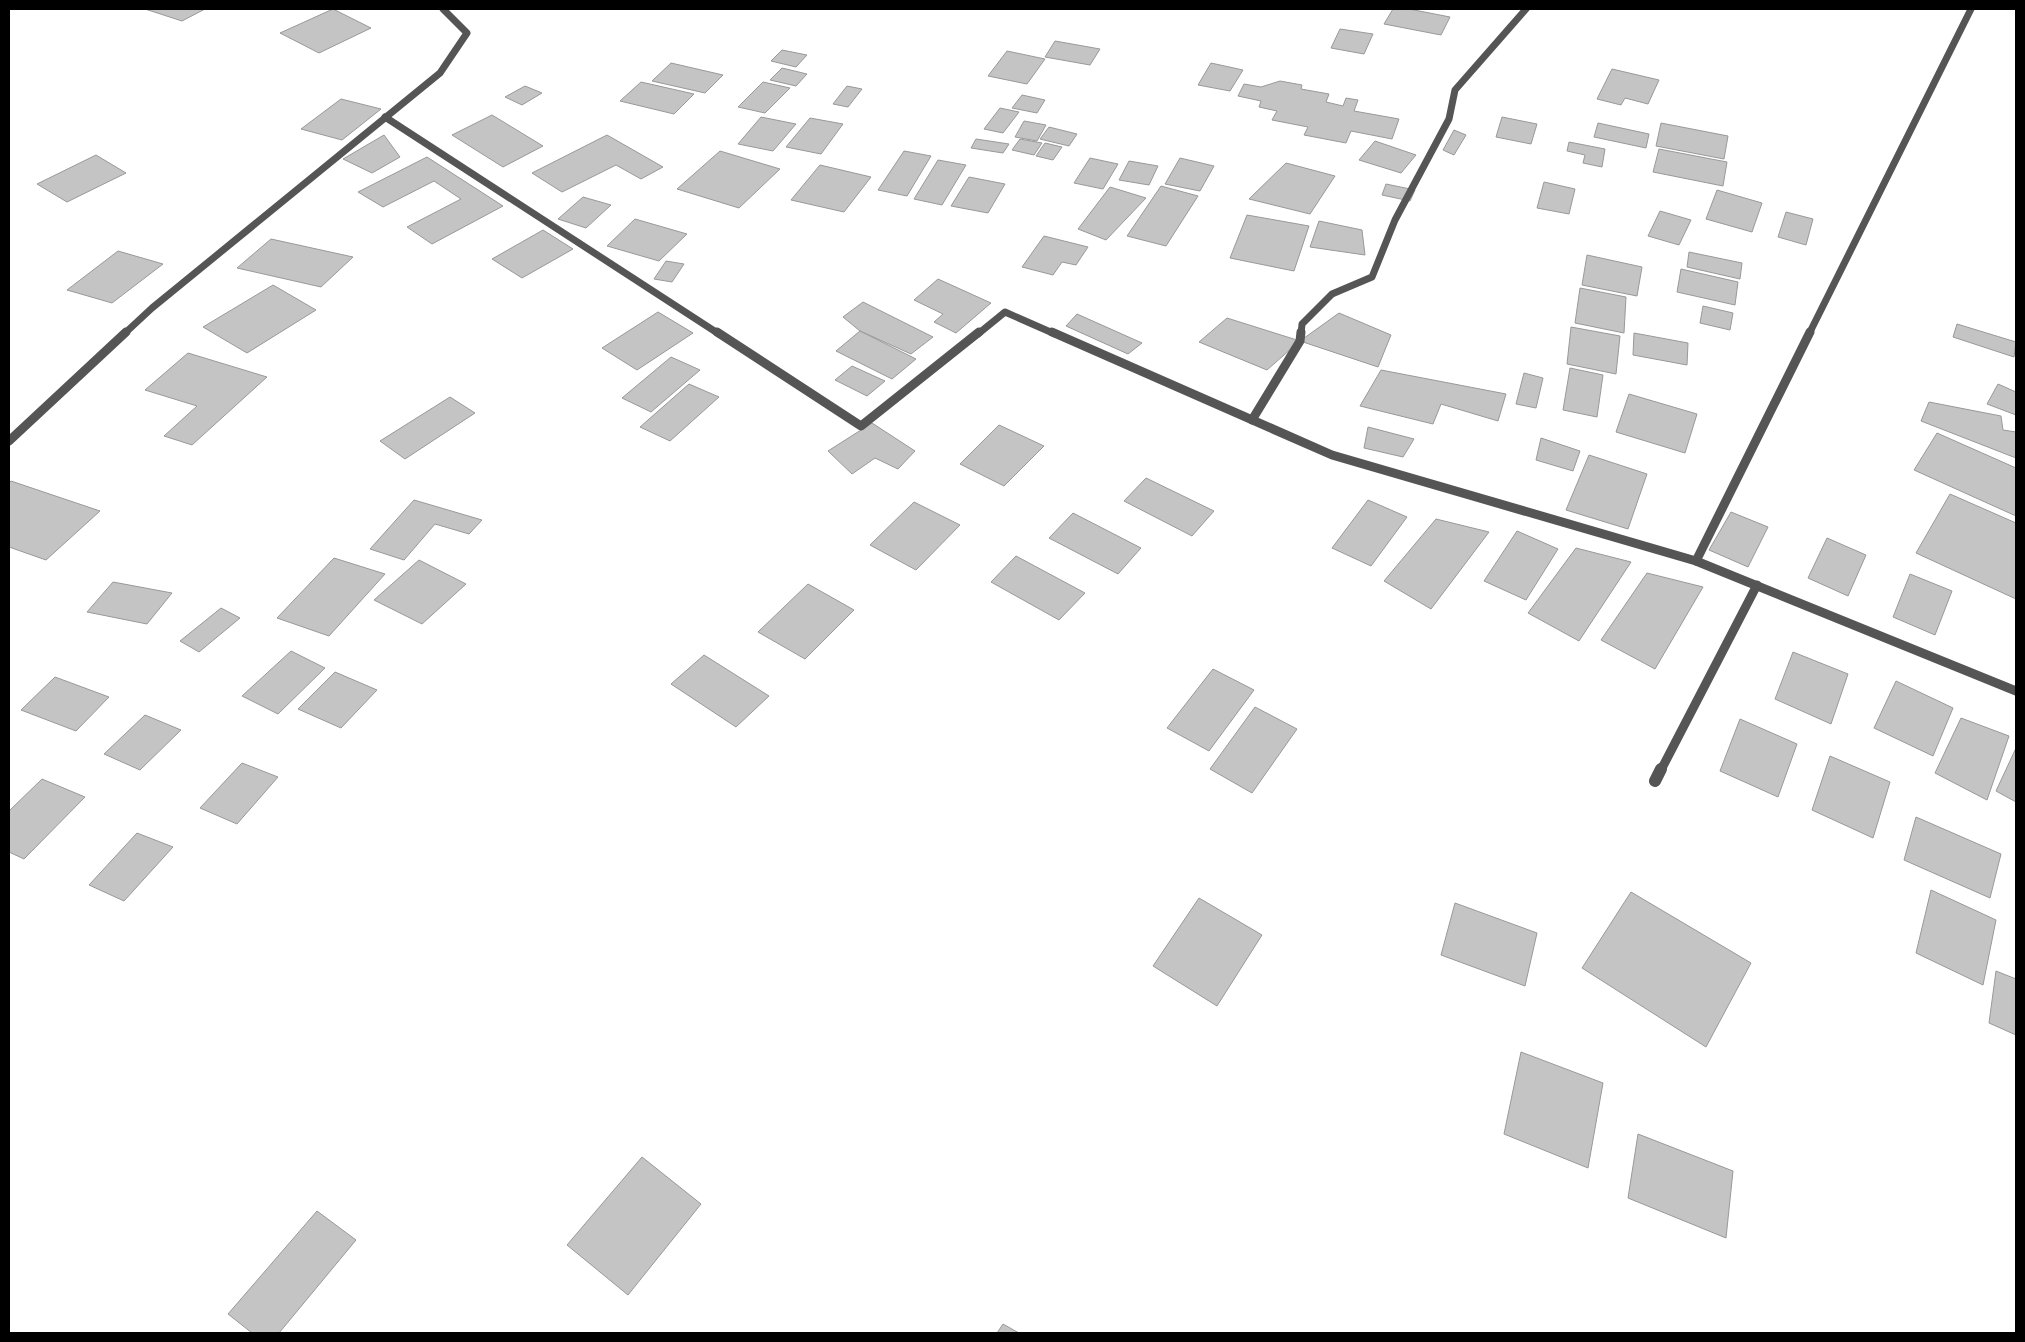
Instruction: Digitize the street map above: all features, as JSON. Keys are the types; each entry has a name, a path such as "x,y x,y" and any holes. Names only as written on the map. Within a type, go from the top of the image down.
{"street":[{"path":"9,441 152,308 440,73 467,33 442,9"},
{"path":"1252,420 1300,341 1302,324 1332,294 1372,277 1395,220 1449,119 1455,90 1526,9"},
{"path":"1696,561 1972,9"},
{"path":"385,117 862,426 1005,312 1332,455 1696,561 2016,691"},
{"path":"1655,781 1757,585"}],"building":[{"path":"145,9 205,9 182,21"},
{"path":"333,9 371,28 319,53 280,33"},
{"path":"1393,9 1409,9 1450,17 1441,35 1384,24"},
{"path":"1340,29 1373,34 1364,54 1331,48"},
{"path":"1055,41 1100,49 1090,65 1045,57"},
{"path":"782,50 807,55 796,67 771,61"},
{"path":"1007,51 1045,59 1027,84 988,76"},
{"path":"671,63 723,75 705,93 652,81"},
{"path":"1211,63 1243,70 1230,91 1198,85"},
{"path":"782,68 807,74 796,86 770,80"},
{"path":"1612,69 1659,80 1648,104 1625,98 1621,105 1597,99"},
{"path":"1280,81 1302,85 1301,89 1329,94 1326,102 1343,106 1346,98 1358,100 1354,111 1399,119 1392,139 1351,131 1346,143 1304,135 1308,127 1272,120 1277,111 1259,107 1261,101 1238,96 1244,84 1261,87"},
{"path":"641,82 694,94 674,114 620,101"},
{"path":"763,82 790,88 765,113 738,107"},
{"path":"525,86 542,93 522,105 505,97"},
{"path":"847,86 862,89 848,107 833,104"},
{"path":"1022,95 1045,100 1037,113 1012,108"},
{"path":"341,99 381,109 342,140 301,129"},
{"path":"1000,108 1019,112 1003,133 984,129"},
{"path":"492,115 543,146 503,167 452,135"},
{"path":"761,117 796,124 773,151 738,144"},
{"path":"1502,117 1537,124 1531,144 1496,137"},
{"path":"810,118 843,124 821,154 786,147"},
{"path":"1024,121 1046,125 1037,141 1015,137"},
{"path":"1598,123 1649,134 1646,148 1594,137"},
{"path":"1661,123 1728,136 1724,159 1656,146"},
{"path":"1049,127 1077,134 1069,146 1040,139"},
{"path":"1454,130 1466,135 1454,155 1443,150"},
{"path":"384,135 400,157 372,173 343,159"},
{"path":"607,135 663,167 641,179 616,165 562,192 532,173"},
{"path":"976,139 1009,144 1003,153 971,148"},
{"path":"1020,139 1042,143 1034,155 1012,150"},
{"path":"1375,141 1416,155 1401,173 1359,160"},
{"path":"1569,142 1605,149 1602,167 1583,163 1585,155 1567,151"},
{"path":"1045,143 1062,147 1053,160 1036,156"},
{"path":"1659,149 1727,162 1723,186 1653,172"},
{"path":"720,151 780,169 739,208 677,189"},
{"path":"904,151 931,156 907,196 878,190"},
{"path":"96,155 126,173 67,202 37,184"},
{"path":"427,157 503,206 432,244 407,227 461,199 434,181 383,207 358,192"},
{"path":"1090,158 1118,164 1103,189 1074,183"},
{"path":"1180,158 1214,166 1200,191 1165,184"},
{"path":"938,160 966,165 942,205 914,199"},
{"path":"1129,161 1158,166 1149,185 1119,180"},
{"path":"1286,163 1335,176 1310,214 1249,199"},
{"path":"820,165 871,177 844,212 791,200"},
{"path":"969,177 1005,184 988,213 951,206"},
{"path":"1544,182 1575,189 1569,214 1537,208"},
{"path":"1386,184 1415,190 1410,201 1382,195"},
{"path":"1161,186 1198,196 1166,246 1127,236"},
{"path":"1110,187 1146,198 1106,240 1078,229"},
{"path":"1717,190 1762,203 1752,232 1706,219"},
{"path":"583,197 611,205 586,228 558,219"},
{"path":"1660,211 1691,220 1679,245 1648,236"},
{"path":"1786,212 1813,219 1806,245 1778,237"},
{"path":"1247,215 1309,226 1294,271 1230,258"},
{"path":"635,219 687,234 659,261 607,246"},
{"path":"1319,221 1362,230 1365,255 1310,247"},
{"path":"543,230 573,249 522,278 492,259"},
{"path":"1044,236 1088,247 1076,265 1062,262 1053,275 1022,267"},
{"path":"271,239 353,257 321,287 237,268"},
{"path":"118,251 163,264 112,303 67,290"},
{"path":"1689,252 1742,263 1740,279 1687,267"},
{"path":"1587,255 1642,267 1637,296 1582,285"},
{"path":"666,261 684,264 672,282 654,279"},
{"path":"1681,269 1738,282 1735,305 1677,292"},
{"path":"938,279 991,303 956,333 934,322 943,314 914,300"},
{"path":"273,285 316,310 247,353 203,327"},
{"path":"1580,288 1626,297 1624,333 1575,323"},
{"path":"863,302 933,337 911,354 860,331 843,317"},
{"path":"1703,306 1733,313 1730,330 1700,323"},
{"path":"658,312 693,333 637,370 602,348"},
{"path":"1339,313 1391,335 1378,367 1300,341"},
{"path":"1077,314 1142,343 1128,354 1066,326"},
{"path":"1227,318 1300,341 1267,370 1199,342"},
{"path":"1957,324 2016,342 2014,357 1953,337"},
{"path":"1571,327 1620,336 1616,374 1567,364"},
{"path":"860,331 916,359 892,379 836,351"},
{"path":"1634,333 1688,343 1687,365 1633,355"},
{"path":"188,353 267,377 192,445 164,436 197,406 145,390"},
{"path":"671,357 700,370 651,412 622,398"},
{"path":"852,366 885,381 867,396 835,380"},
{"path":"1570,368 1603,375 1597,417 1563,410"},
{"path":"1381,370 1506,394 1498,421 1441,404 1433,424 1360,406"},
{"path":"1524,373 1543,378 1536,408 1516,404"},
{"path":"689,384 719,397 670,441 640,427"},
{"path":"1998,384 2016,392 2016,415 1987,404"},
{"path":"1629,394 1697,414 1685,453 1616,432"},
{"path":"450,397 475,413 405,459 380,441"},
{"path":"1929,402 2001,416 2003,430 2016,432 2016,458 1921,421"},
{"path":"872,423 915,451 898,469 875,458 852,474 828,451"},
{"path":"999,425 1044,446 1004,486 960,464"},
{"path":"1368,427 1414,439 1403,457 1364,448"},
{"path":"1937,433 2016,468 2016,516 1914,470"},
{"path":"1541,438 1580,451 1573,471 1536,460"},
{"path":"1589,455 1647,474 1628,529 1566,510"},
{"path":"1146,478 1214,511 1192,536 1124,501"},
{"path":"11,481 100,511 46,560 9,547 9,483"},
{"path":"1950,494 2016,523 2016,599 1916,553"},
{"path":"414,500 482,520 469,534 435,524 404,560 370,549"},
{"path":"1368,500 1407,517 1371,566 1332,548"},
{"path":"914,502 960,525 916,570 870,545"},
{"path":"1731,512 1768,527 1748,567 1709,550"},
{"path":"1073,513 1141,548 1118,574 1049,538"},
{"path":"1436,519 1489,532 1431,609 1384,581"},
{"path":"1517,531 1558,549 1526,600 1484,581"},
{"path":"1827,538 1866,555 1848,596 1808,578"},
{"path":"1576,548 1631,562 1579,641 1528,613"},
{"path":"1016,556 1085,593 1059,620 991,582"},
{"path":"334,558 385,574 329,636 277,618"},
{"path":"419,560 466,584 422,624 374,600"},
{"path":"1647,573 1703,587 1655,669 1601,640"},
{"path":"1910,574 1952,591 1935,635 1893,617"},
{"path":"113,582 172,593 147,624 87,612"},
{"path":"808,584 854,610 805,659 758,632"},
{"path":"221,608 240,618 199,652 180,641"},
{"path":"291,651 325,668 278,714 242,696"},
{"path":"1793,652 1848,674 1831,724 1775,699"},
{"path":"704,655 769,696 736,727 671,684"},
{"path":"1213,669 1254,690 1209,751 1167,728"},
{"path":"335,672 377,690 341,728 298,709"},
{"path":"55,677 109,697 76,731 21,710"},
{"path":"1896,681 1953,708 1933,756 1874,728"},
{"path":"1255,707 1297,729 1252,793 1210,769"},
{"path":"145,715 181,730 140,770 104,754"},
{"path":"1961,718 2009,736 1987,800 1935,773"},
{"path":"1740,719 1797,744 1778,797 1720,771"},
{"path":"2016,748 2016,802 1996,791"},
{"path":"1830,756 1890,782 1873,838 1812,810"},
{"path":"242,763 278,777 237,824 200,808"},
{"path":"42,779 85,797 24,859 9,852 9,811"},
{"path":"1916,817 2001,854 1990,898 1904,860"},
{"path":"137,833 173,847 124,901 89,885"},
{"path":"1931,890 1996,920 1983,985 1916,953"},
{"path":"1631,892 1751,963 1706,1047 1582,968"},
{"path":"1199,898 1262,935 1217,1006 1153,966"},
{"path":"1455,903 1537,933 1525,986 1441,955"},
{"path":"1996,971 2016,979 2016,1035 1989,1023"},
{"path":"1521,1052 1603,1083 1588,1168 1504,1134"},
{"path":"1638,1134 1733,1171 1726,1238 1628,1198"},
{"path":"642,1157 701,1204 628,1295 567,1245"},
{"path":"317,1211 356,1240 279,1333 252,1333 228,1314"},
{"path":"1003,1324 1019,1333 997,1333"}]}
